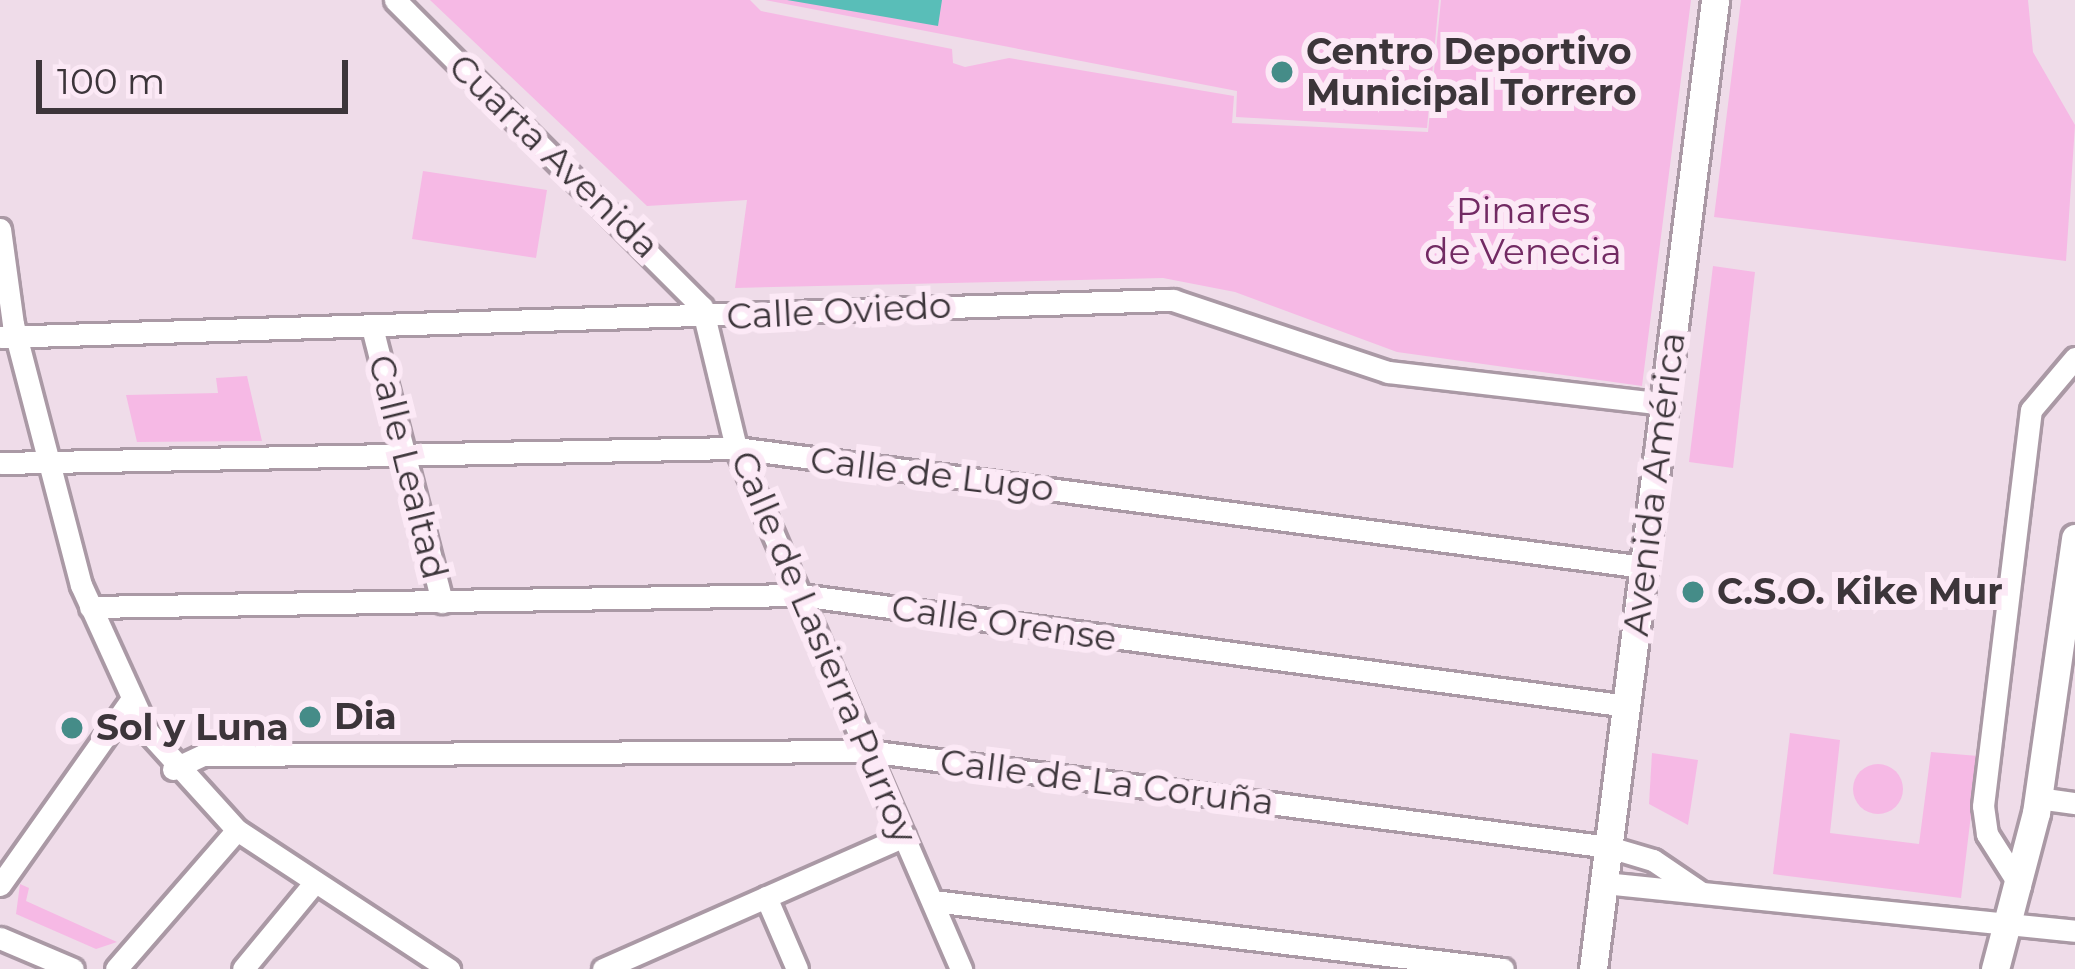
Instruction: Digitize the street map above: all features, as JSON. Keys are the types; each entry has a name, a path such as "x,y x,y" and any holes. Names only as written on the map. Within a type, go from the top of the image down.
{"main road":[{"name":"Avenida América","path":"1594,969 1715,0"},
{"path":"1995,969 2020,886 2038,798 2068,633 2075,539"}],"street":[{"name":"Cuarta Avenida","path":"395,0 683,283 707,318"},
{"path":"0,229 9,336 52,460 90,607 131,700 173,769 237,830 449,969"},
{"name":"Calle Oviedo","path":"9,336 373,331 1173,300 1388,372 1664,404"},
{"name":"Calle de Lasierra Purroy","path":"707,318 736,448 961,969"},
{"name":"Calle Lealtad","path":"373,331 442,602"},
{"path":"2020,886 1987,834 1983,806 2031,410 2075,358"},
{"name":"Calle de Lugo","path":"0,464 405,451 736,448 1643,567"},
{"name":"Calle Orense","path":"90,607 800,595 1627,706"},
{"path":"0,885 131,700"},
{"name":"Calle de La Coruña","path":"173,769 203,755 868,751 1609,847 1653,860 1700,892"},
{"path":"2038,798 2075,803"},
{"path":"116,969 237,830"},
{"path":"612,967 904,836"},
{"path":"243,969 315,882"},
{"path":"1604,883 2075,931"},
{"path":"766,897 796,969"},
{"path":"933,901 1503,969"},
{"path":"0,938 73,969"}],"green space":[{"name":"Pinares de Venecia","path":"430,0 750,0 761,11 952,49 953,63 965,67 1009,58 1234,96 1232,123 1428,132 1441,0 1691,0 1642,386 1397,352 1235,292 1163,278 735,288 747,200 647,206"},
{"name":"Centro Deportivo Municipal Torrero","path":"765,0 1439,0 1427,128 1236,117 1237,91"},
{"name":"Pinares de Venecia","path":"1741,0 2028,0 2033,52 2075,125 2066,261 1714,217"},
{"path":"423,171 547,190 536,258 412,239"},
{"path":"1713,266 1755,272 1733,468 1689,462"},
{"path":"247,376 262,441 137,442 126,395 218,393 216,378"},
{"path":"1790,733 1840,740 1830,833 1919,844 1931,752 1978,756 1961,898 1773,874"},
{"path":"1652,753 1698,760 1688,825 1649,804"},
{"path":"1878,764 1896,771 1903,789 1896,807 1878,814 1860,807 1853,789 1860,771"},
{"path":"20,884 29,888 26,901 117,942 96,949 16,914"}],"shaded area":[{"path":"787,0 942,0 938,26"}],"place":[{"name":"Centro Deportivo Municipal Torrero","path":"1282,72"},
{"name":"C.S.O. Kike Mur","path":"1693,592"},
{"name":"Dia","path":"310,717"},
{"name":"Sol y Luna","path":"72,728"}]}
